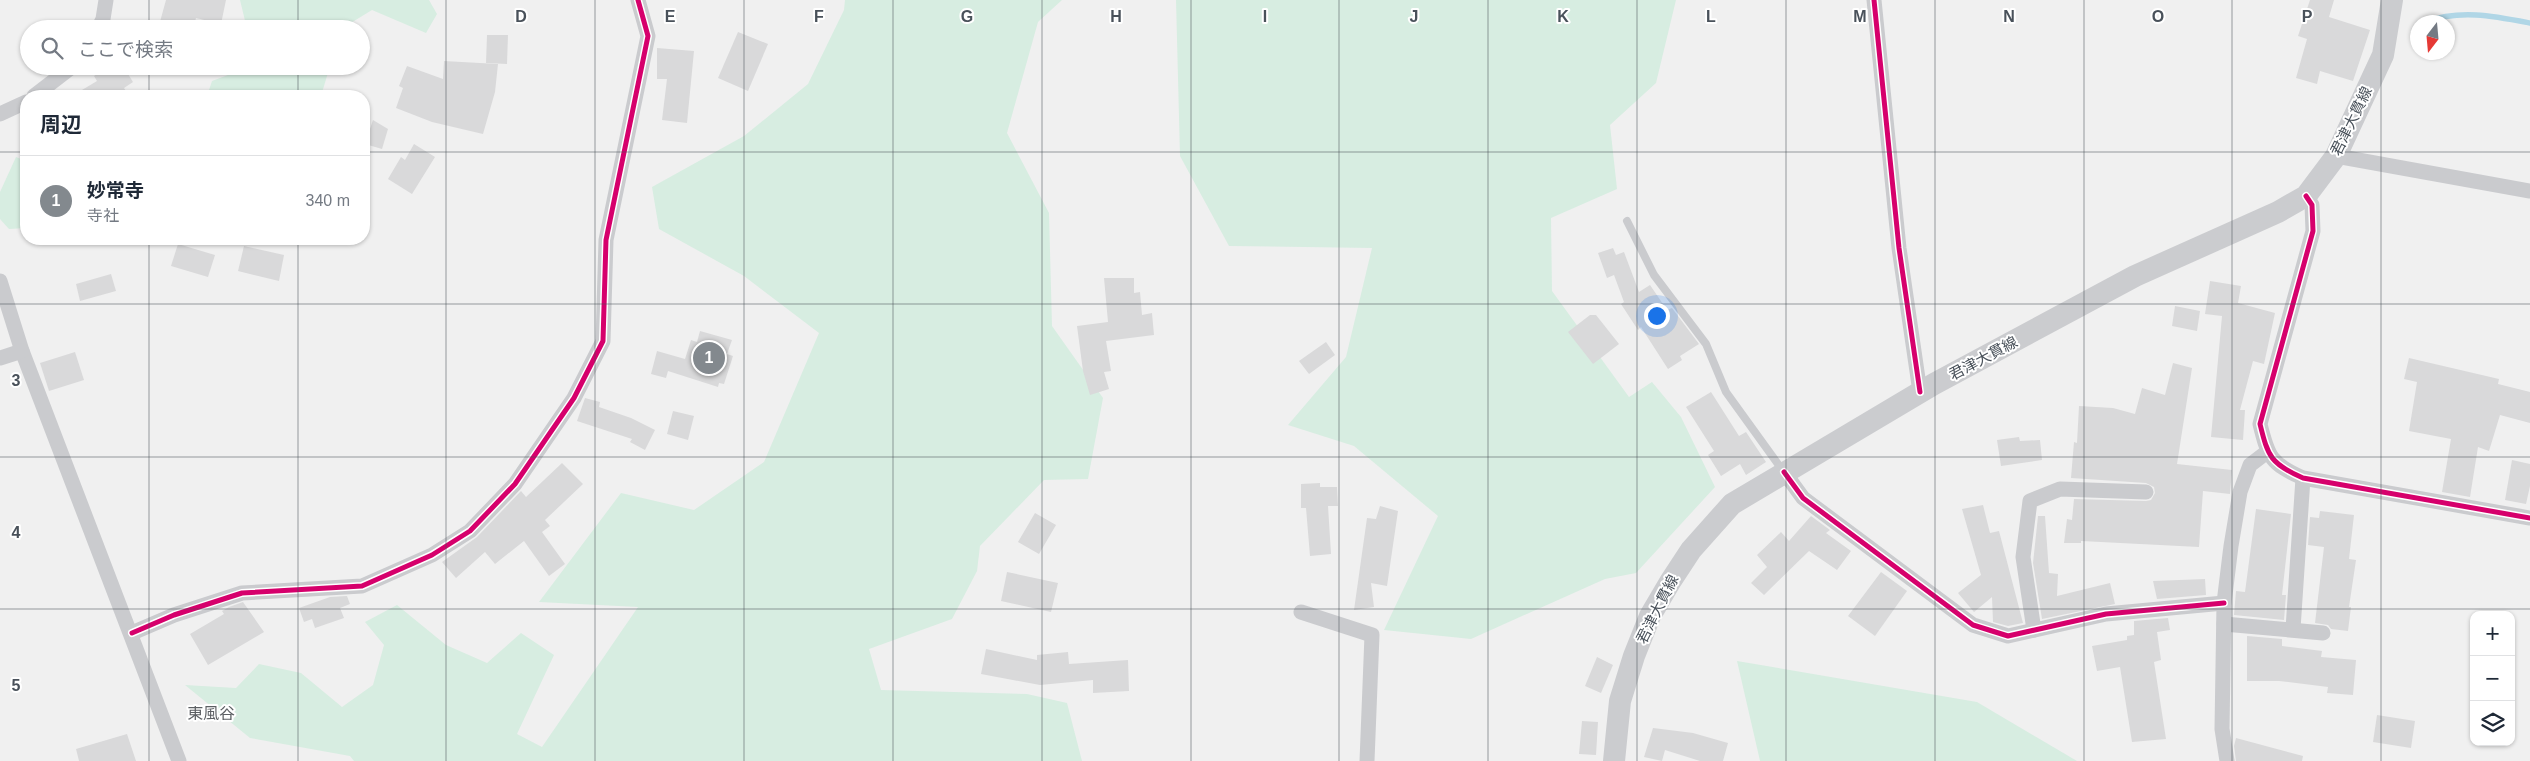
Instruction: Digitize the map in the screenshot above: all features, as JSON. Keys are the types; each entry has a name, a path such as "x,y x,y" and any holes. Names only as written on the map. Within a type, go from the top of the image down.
{"main road":[{"name":"君津大貫線","path":"1614,761 1620,701 1634,656 1650,616 1691,550 1732,504 1920,392 2135,276 2278,212 2306,196 2336,156 2383,55 2392,0"}],"street":[{"path":"102,20 106,0"},
{"path":"132,633 174,615 242,593 362,586 432,555 470,531 516,484 574,398 603,342 606,240 648,36 638,0"},
{"path":"1874,0 1899,248 1920,392"},
{"path":"42,90 61,75"},
{"path":"0,114 20,105"},
{"path":"2336,156 2530,191"},
{"path":"2306,196 2312,205 2313,230 2260,424 2266,452 2283,469 2303,478 2530,518"},
{"path":"0,281 22,351 132,633 179,761"},
{"path":"0,358 22,351"},
{"path":"2227,761 2222,729 2224,603 2240,492 2250,465 2266,452"},
{"path":"1784,472 1803,498 1973,625 2008,636 2106,614 2224,603"},
{"path":"2293,629 2303,478"},
{"path":"2034,630 2023,557 2030,501 2060,489 2146,492"},
{"path":"1301,612 1372,635 1367,761"},
{"path":"2224,624 2323,633"}],"lane":[{"path":"1627,221 1654,275 1706,344 1726,392 1784,472"}],"green space":[{"path":"240,0 429,0 437,14 426,33 372,10 356,20 245,20"},
{"path":"845,0 1062,0 1038,22 1007,133 1049,213 1052,326 1103,398 1088,479 1044,480 980,546 977,571 952,619 869,649 881,690 1027,694 1067,703 1082,761 354,761 350,756 250,738 185,685 236,688 259,664 301,673 342,707 373,685 384,645 365,622 397,605 446,645 487,663 521,633 554,655 517,734 542,747 638,607 539,602 621,493 694,510 764,462 819,333 744,276 659,229 652,187 744,136 808,84 844,10"},
{"path":"1176,0 1676,0 1656,83 1610,125 1617,189 1551,218 1552,291 1629,397 1652,382 1681,417 1715,487 1636,573 1605,579 1471,639 1384,630 1438,516 1354,446 1288,425 1346,357 1372,248 1229,246 1180,156"},
{"path":"228,75 327,75 323,90 209,90 212,81"},
{"path":"16,157 20,159 20,228 9,229 0,219 0,192"},
{"path":"1737,661 1977,702 2077,761 1760,761"}],"building":[{"path":"166,0 226,0 222,20 196,18 195,20 160,20"},
{"path":"2310,0 2334,0 2329,17 2370,30 2353,81 2320,71 2317,84 2296,78 2307,39 2298,36"},
{"path":"738,32 768,44 748,91 718,78"},
{"path":"487,35 508,35 507,64 486,63"},
{"path":"657,48 694,51 687,123 662,120 667,79 657,79"},
{"path":"444,61 498,64 495,92 483,134 432,122 396,108 403,88 399,86 407,66 443,79"},
{"path":"129,75 133,82 124,88 125,90 82,90 97,81 94,76"},
{"path":"373,120 388,129 382,149 370,145 370,129"},
{"path":"414,144 435,157 412,194 388,179 401,157 405,160"},
{"path":"178,245 215,255 208,277 171,266"},
{"path":"244,246 284,255 279,281 238,271"},
{"path":"1613,248 1616,255 1624,252 1639,292 1650,285 1667,310 1672,308 1699,344 1680,356 1682,360 1668,369 1641,327 1638,330 1621,304 1624,302 1614,275 1607,278 1598,253"},
{"path":"111,274 116,291 80,301 76,284"},
{"path":"1104,278 1134,278 1134,293 1140,292 1142,315 1152,313 1154,335 1106,341 1111,371 1104,372 1109,389 1090,395 1083,371 1077,326 1108,322"},
{"path":"2210,281 2241,286 2238,303 2275,313 2264,364 2253,361 2240,410 2245,410 2243,440 2211,437 2222,316 2205,314"},
{"path":"2175,306 2200,311 2197,331 2172,326"},
{"path":"1590,315 1596,315 1619,344 1593,364 1568,332"},
{"path":"700,331 732,340 727,354 733,356 724,384 719,383 718,387 668,371 666,378 651,374 657,351 685,359 691,340 697,342"},
{"path":"1326,342 1335,355 1309,374 1299,361"},
{"path":"75,352 84,380 49,391 40,363"},
{"path":"2409,358 2499,379 2498,384 2530,392 2530,423 2500,415 2489,451 2478,447 2470,497 2442,492 2451,439 2409,431 2417,382 2404,379"},
{"path":"2173,363 2192,368 2177,464 2232,470 2230,494 2203,491 2199,547 2081,541 2081,543 2064,543 2067,519 2072,520 2074,499 2146,501 2151,500 2155,493 2154,487 2146,483 2071,478 2074,442 2077,443 2079,406 2113,408 2135,414 2142,388 2165,395"},
{"path":"1711,392 1739,436 1746,432 1766,462 1746,475 1740,464 1721,476 1708,455 1714,451 1686,407"},
{"path":"585,398 600,402 599,407 631,418 655,430 645,450 630,442 632,439 577,421"},
{"path":"673,411 694,416 688,440 667,434"},
{"path":"2019,437 2020,441 2040,440 2042,460 2001,466 1997,440"},
{"path":"2512,460 2530,464 2530,486 2526,504 2505,500"},
{"path":"562,463 583,484 545,520 550,526 542,532 565,564 549,576 524,541 495,564 485,552 456,578 442,562 477,537 521,491 526,497"},
{"path":"1320,483 1320,487 1337,487 1338,506 1328,506 1331,554 1310,556 1306,508 1301,508 1301,484"},
{"path":"1983,505 1990,533 1999,531 2023,623 2008,626 1993,622 1992,597 1974,612 1958,593 1981,575 1962,509"},
{"path":"1380,506 1398,511 1387,586 1371,583 1374,607 1354,610 1367,518 1376,519"},
{"path":"2256,509 2291,514 2282,595 2286,595 2284,620 2234,615 2236,591 2245,592"},
{"path":"2320,511 2354,515 2349,559 2356,560 2349,607 2351,607 2348,631 2331,629 2328,625 2315,623 2324,547 2308,545 2310,517 2319,518"},
{"path":"1035,513 1056,525 1039,554 1018,542"},
{"path":"1811,516 1830,530 1826,533 1851,551 1837,570 1809,551 1764,595 1751,583 1767,567 1757,555 1781,532 1789,541"},
{"path":"2038,516 2045,516 2049,573 2058,574 2057,596 2110,583 2115,604 2042,619 2033,563"},
{"path":"1007,572 1058,583 1051,612 1001,601"},
{"path":"1881,572 1907,591 1875,636 1848,616"},
{"path":"2205,579 2206,595 2157,599 2153,581"},
{"path":"347,596 350,604 340,608 344,618 315,628 312,619 304,622 299,608 330,597"},
{"path":"243,602 264,632 208,665 190,634 224,614 222,611"},
{"path":"2168,618 2170,630 2157,632 2161,660 2154,662 2166,739 2132,742 2120,667 2097,671 2092,646 2127,640 2127,636 2134,635 2134,621"},
{"path":"2247,636 2282,639 2282,646 2322,651 2321,657 2356,660 2353,695 2327,693 2328,687 2279,681 2247,681"},
{"path":"986,649 1037,660 1037,655 1068,652 1069,664 1128,660 1129,691 1093,693 1093,680 1040,685 981,674"},
{"path":"1597,657 1613,665 1601,693 1585,686"},
{"path":"2377,715 2415,721 2411,748 2373,742"},
{"path":"1582,721 1598,722 1596,755 1579,754"},
{"path":"1653,728 1693,733 1728,743 1723,761 1700,761 1665,750 1662,761 1644,757"},
{"path":"127,734 136,761 79,761 76,749"},
{"path":"2236,738 2303,756 2302,761 2236,761 2234,746"}],"waterway":[{"path":"2455,16 2490,16 2530,23"}],"cycle path":[{"path":"132,633 174,615 242,593 362,586 432,555 470,531 515,484 574,398 603,341 606,240 648,36 638,0"},
{"path":"1874,0 1899,248 1920,392"},
{"path":"2306,196 2312,205 2313,231 2260,424 2272,458 2284,468 2303,478 2530,518"},
{"path":"1784,472 1803,498 1973,625 2008,636 2106,614 2224,603"}],"place":[{"name":"妙常寺","path":"709,358"}],"district":[{"name":"東風谷","path":"211,713"}]}
